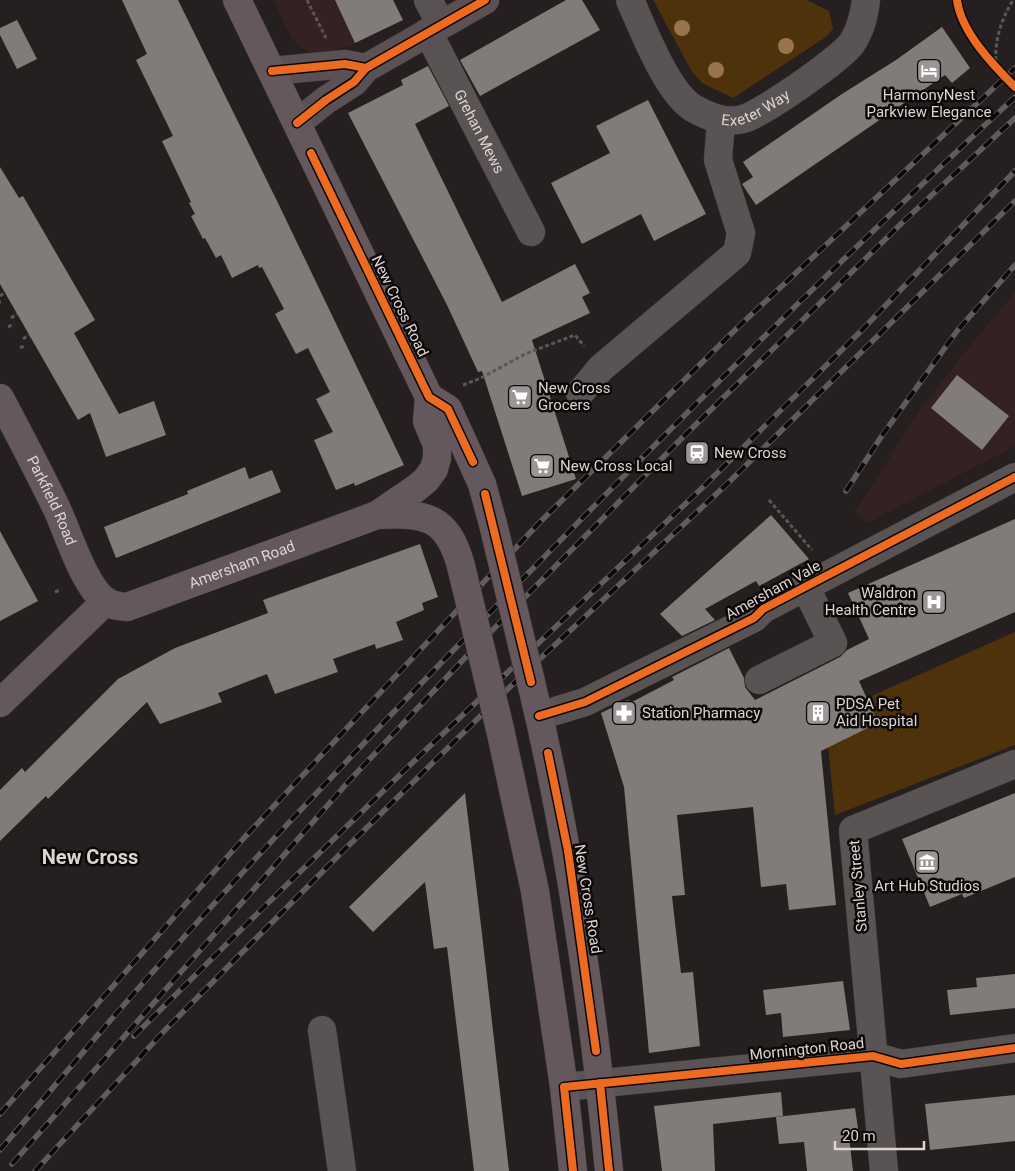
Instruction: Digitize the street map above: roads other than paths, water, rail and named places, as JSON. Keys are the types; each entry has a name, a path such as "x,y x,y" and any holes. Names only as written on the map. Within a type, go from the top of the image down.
{"highway":[{"name":"New Cross Road","path":"237,0 429,397 448,409 482,484 537,708 568,851 600,1083 609,1171"},
{"name":"Amersham Road","path":"106,601 116,606 127,607 377,515 426,480 434,469 437,458 437,446 427,421 429,397"},
{"name":"Parkfield Road","path":"0,398 56,507 88,578 95,590 106,601"},
{"path":"377,515 408,514 423,516 436,523 454,543 461,566 500,730 535,891 564,1087 573,1171"},
{"path":"0,703 106,601"}],"main road":[{"path":"297,123 326,100 354,82 366,68 485,0"},
{"path":"272,71 345,64 366,68"}],"street":[{"name":"Grehan Mews","path":"428,0 434,28 531,232"},
{"name":"Exeter Way","path":"630,0 669,84 691,107 721,120 743,119 765,108 836,60 851,45 861,29 866,0"},
{"path":"580,393 601,368 737,253 742,233 718,160 721,120"},
{"name":"Amersham Vale","path":"537,708 584,702 754,618 763,609 805,586 1015,477"},
{"path":"759,680 833,643 805,586"},
{"name":"Stanley Street","path":"884,1171 853,830 1015,764"},
{"path":"322,1030 342,1171"},
{"name":"Mornington Road","path":"564,1087 873,1056 900,1064 1015,1048"}],"railway":[{"path":"0,1114 243,839 540,522 736,329 1015,68"},
{"path":"0,1150 171,952 299,811 387,719 608,492 742,359 877,227 1015,97"},
{"path":"12,1164 349,781 461,662 683,437 905,220 1015,118"},
{"path":"134,1036 410,765 701,489 862,330 1015,171"},
{"path":"35,1171 166,1029 345,849 512,685 728,483 1015,201"},
{"path":"846,491 881,437 957,331 1015,265"}],"place":[{"name":"HarmonyNest Parkview Elegance","path":"929,71"},
{"name":"New Cross Grocers","path":"520,397"},
{"name":"New Cross","path":"697,453"},
{"name":"New Cross Local","path":"542,466"},
{"name":"Waldron Health Centre","path":"934,602"},
{"name":"Station Pharmacy","path":"624,713"},
{"name":"PDSA Pet Aid Hospital","path":"818,713"},
{"name":"Art Hub Studios","path":"927,862"}],"district":[{"name":"New Cross","path":"90,857"}]}
